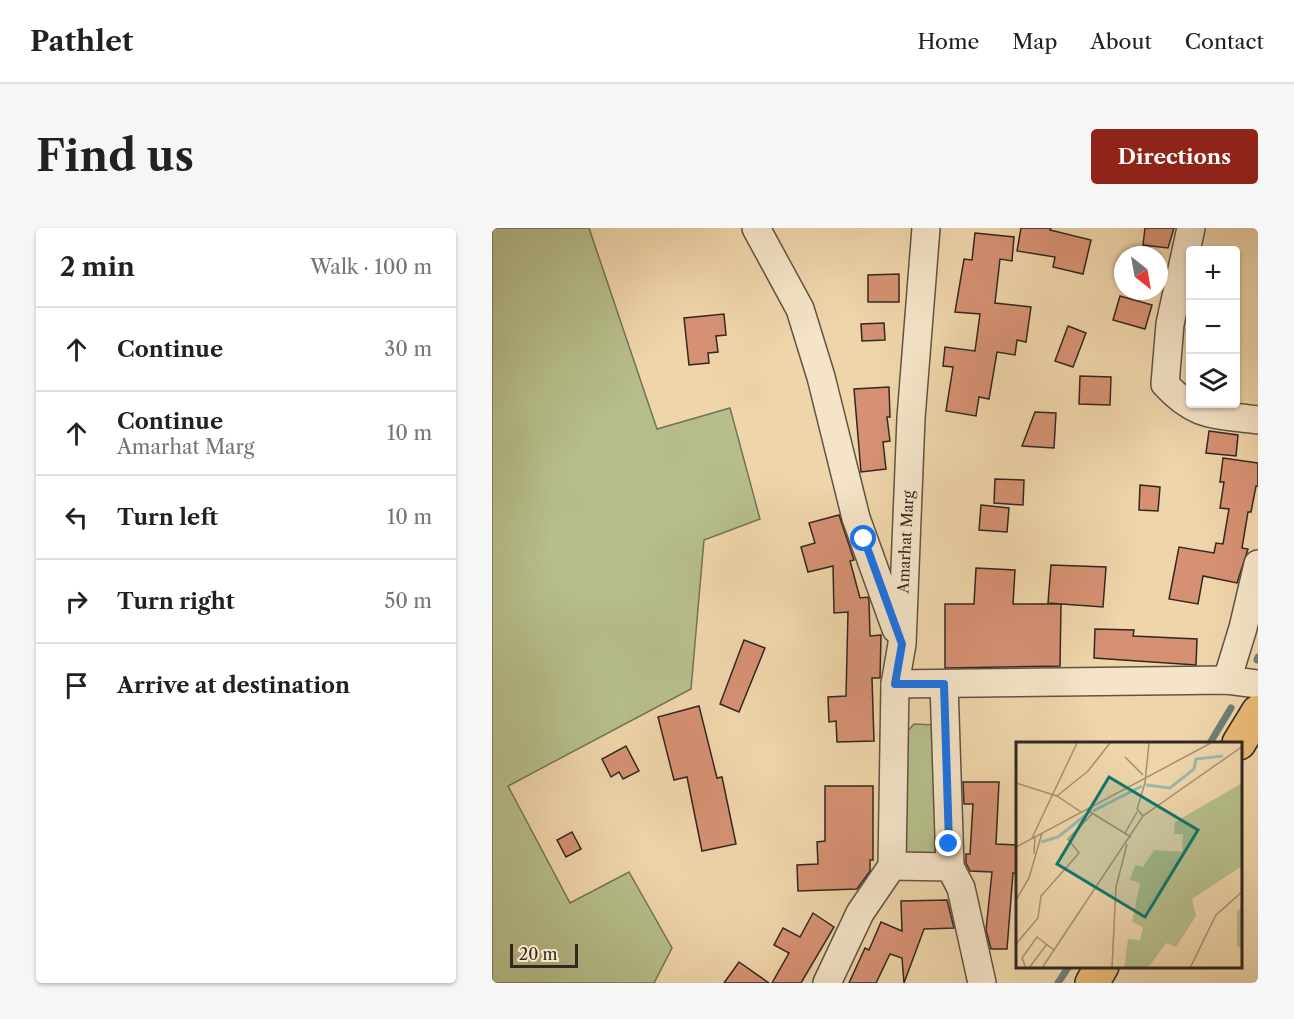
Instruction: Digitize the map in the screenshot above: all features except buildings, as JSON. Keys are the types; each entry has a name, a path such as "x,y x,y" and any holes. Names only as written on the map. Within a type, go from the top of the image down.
{"main road":[{"path":"1240,742 1258,712"},
{"path":"1092,983 1101,968"}],"street":[{"path":"756,228 800,309 821,377 856,518 902,644"},
{"name":"Amarhat Marg","path":"892,866 895,684 902,644 911,418 926,228"},
{"path":"1191,228 1170,324 1165,384 1182,403 1202,412 1258,420"},
{"path":"1227,680 1244,628 1258,564"},
{"path":"895,684 1227,680 1258,684"},
{"path":"944,684 950,867 961,888 982,983"},
{"path":"827,983 860,914 892,866 950,867"}],"green space":[{"path":"492,228 589,228 657,429 730,408 760,519 704,540 691,689 508,786 570,903 629,872 672,948 654,983 492,983"},
{"path":"914,724 935,725 937,841 935,855 901,861 903,736"}],"waterway":[{"path":"1211,742 1231,708"},
{"path":"1058,983 1068,968"}],"route":[{"path":"864,539 902,644 895,684 944,684 949,844"}]}
